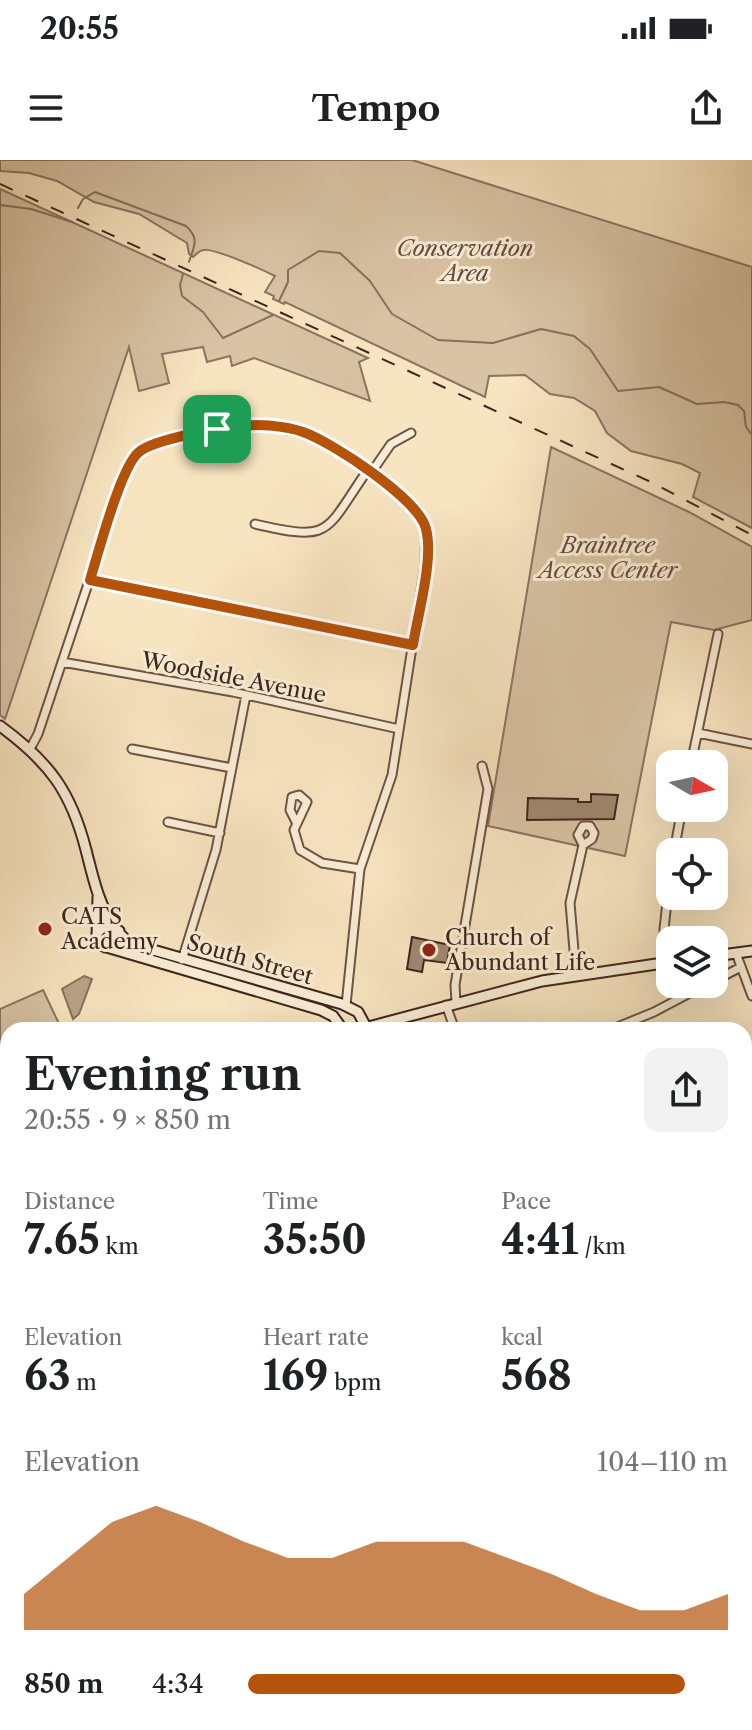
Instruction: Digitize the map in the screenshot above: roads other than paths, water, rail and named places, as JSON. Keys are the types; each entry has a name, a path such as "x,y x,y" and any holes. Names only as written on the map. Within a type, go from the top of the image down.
{"main road":[{"path":"0,726 30,749 56,776 69,798 98,897 117,930 116,944 105,947 99,942 97,933 98,897"},
{"path":"97,933 104,925 117,930"},
{"name":"South Street","path":"117,930 131,943 346,1005"},
{"name":"South Street","path":"105,947 321,1010 337,1022"},
{"path":"728,954 752,951"},
{"path":"383,1022 576,974 656,964"},
{"path":"346,1005 358,1012 360,1022"}],"street":[{"path":"30,749 126,470 137,453 148,446 227,428 270,426 315,437 415,506 427,530 425,565 386,798 360,869 346,1005"},
{"path":"255,524 302,534 320,531 331,522 391,444 411,433"},
{"path":"90,580 413,645"},
{"path":"694,750 718,634"},
{"name":"Woodside Avenue","path":"62,662 246,695 399,729"},
{"path":"179,970 220,833 246,695"},
{"path":"698,733 752,744"},
{"path":"132,749 232,768"},
{"path":"454,1022 451,1003 487,795 487,778 482,766"},
{"path":"168,822 220,833"},
{"path":"296,822 296,842 308,857 332,866 360,869"},
{"path":"576,974 570,903 583,845"},
{"path":"736,953 739,968 752,996"},
{"path":"728,974 739,968"},
{"path":"630,1022 680,998"}],"waterway":[{"path":"78,208 83,199 95,192 186,226 194,239 189,262"},
{"path":"0,205 31,209 72,222"},
{"path":"279,301 288,282 288,270 319,251 340,253 370,281 392,314 438,340 493,343 541,329 574,336 590,349 618,391 659,387 697,404 724,402 738,405 744,411 746,427 752,435"},
{"path":"183,274 180,285 182,296 203,312 223,338 273,315"}],"railway":[{"path":"0,184 653,483 752,535"}],"place":[{"name":"CATS Academy","path":"45,929"},
{"name":"Church of Abundant Life","path":"429,950"}],"park label":[{"name":"Conservation Area","path":"465,260"},
{"name":"Braintree Access Center","path":"608,558"}]}
